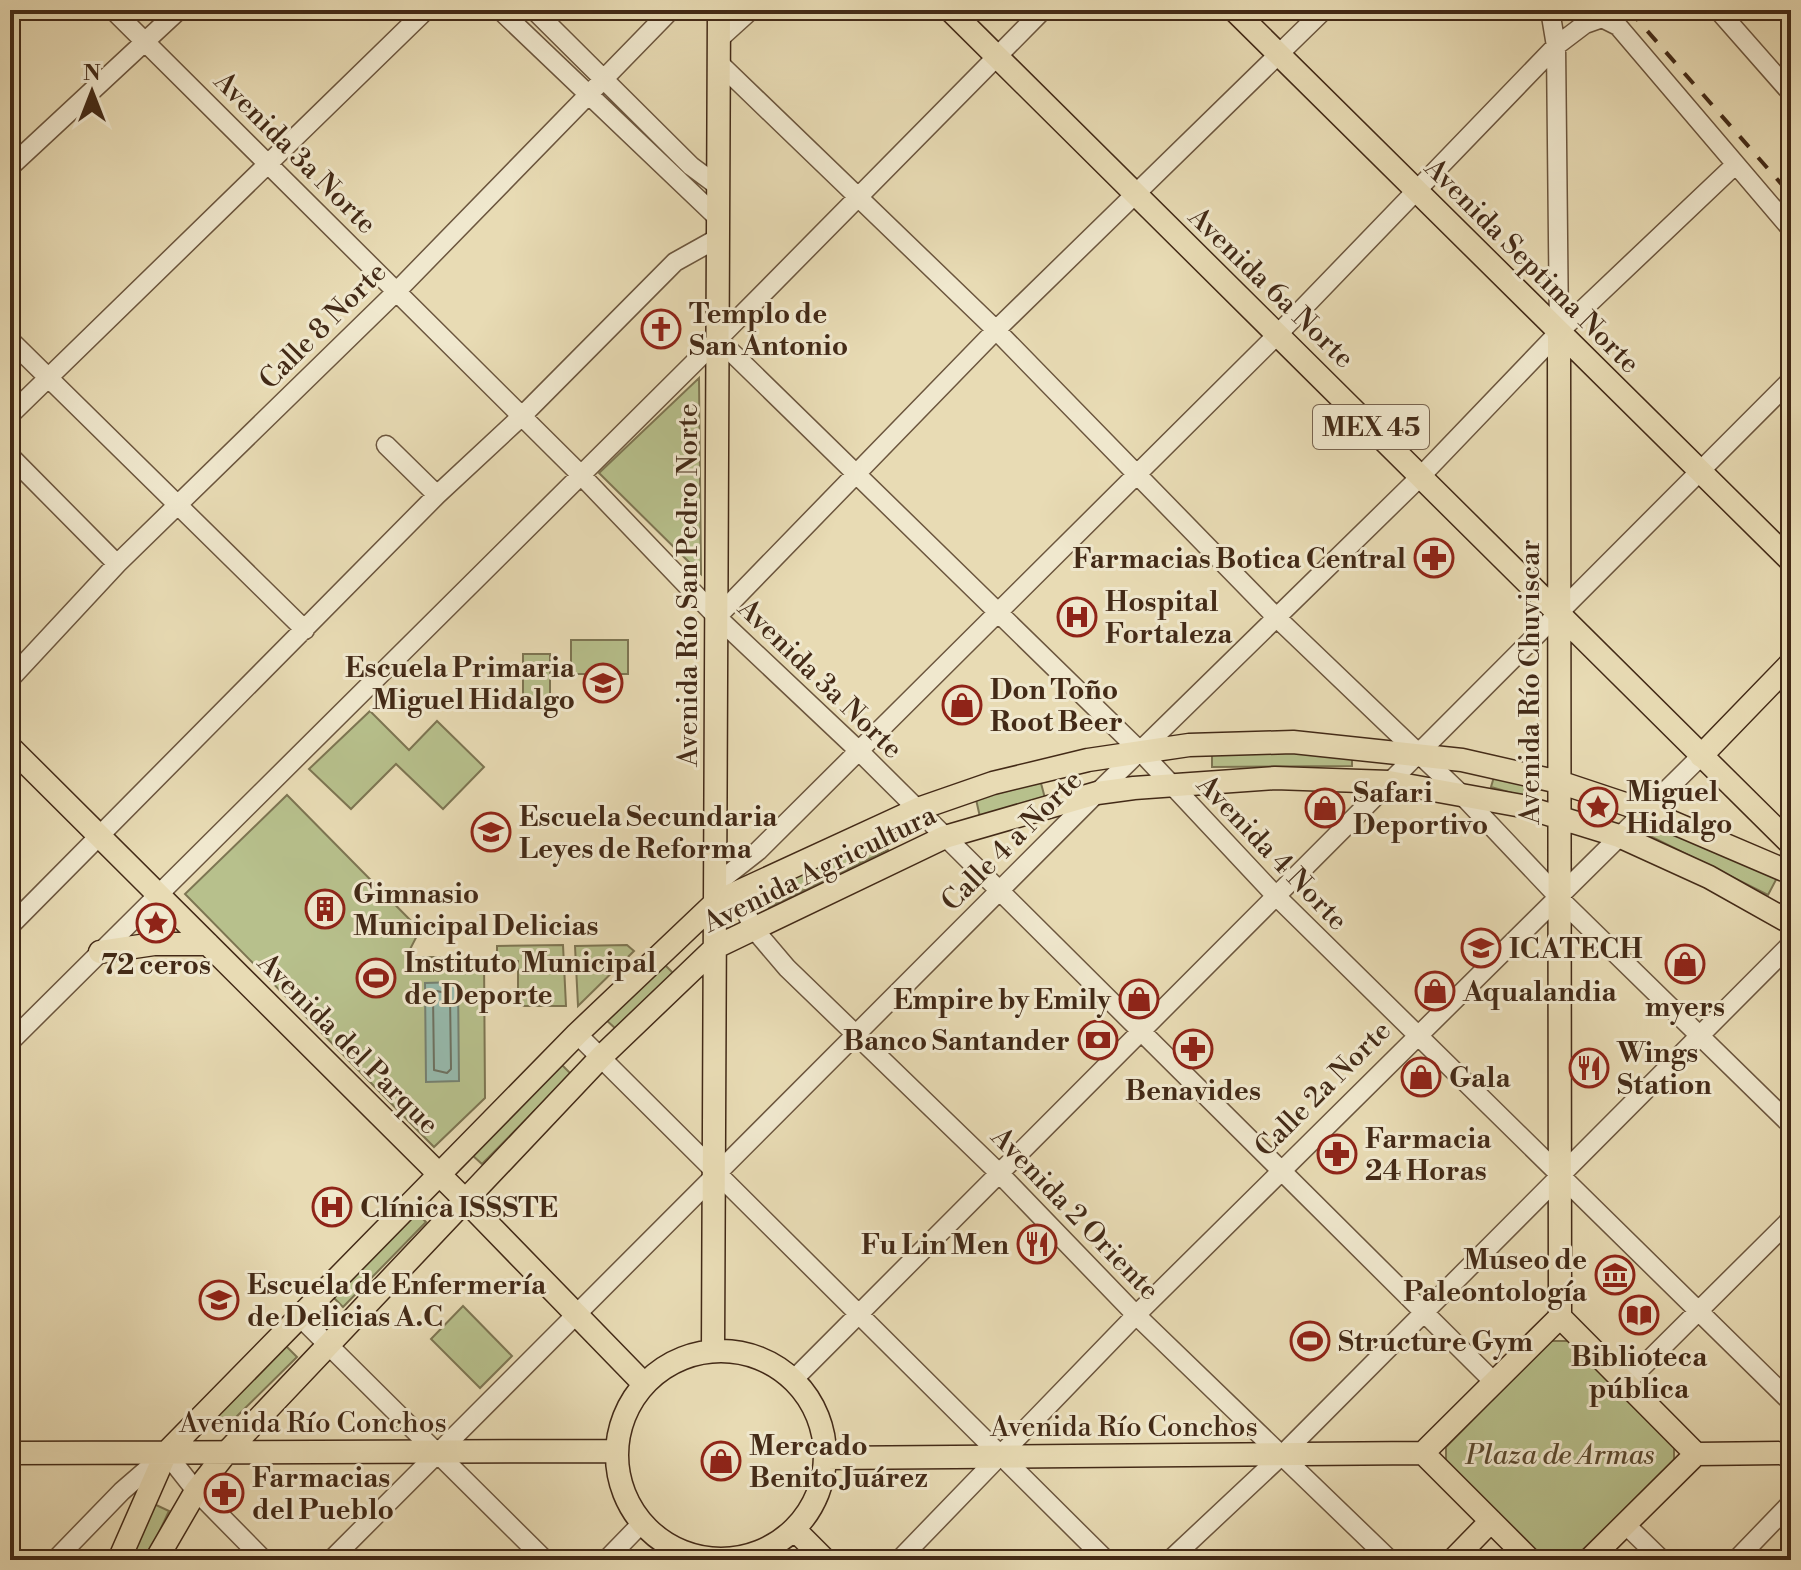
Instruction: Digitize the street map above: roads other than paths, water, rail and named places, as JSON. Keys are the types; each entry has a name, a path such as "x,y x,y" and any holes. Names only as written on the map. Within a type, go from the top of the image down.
{"main road":[{"name":"Avenida Río San Pedro Norte","path":"713,1351 719,10"},
{"name":"Avenida 6a Norte","path":"950,10 1791,844"},
{"name":"Avenida Septima Norte","path":"1234,10 1791,561"},
{"name":"Avenida Río Chuviscar","path":"1559,332 1560,1317"},
{"name":"Calle 2a Norte","path":"1701,756 1791,663"},
{"name":"Avenida Agricultura","path":"119,1560 166,1453 298,1315 716,893 738,893 918,809 993,783 1088,760 1189,745 1293,742 1417,754 1495,766 1559,782 1646,811 1791,873"},
{"name":"Avenida del Parque","path":"10,747 465,1200 644,1384"},
{"name":"Avenida Agricultura","path":"156,1560 196,1491 226,1453 326,1343 601,1057 716,947 945,837 1097,793 1168,784 1275,778 1389,782 1559,816 1619,836 1709,877 1791,923"},
{"path":"100,952 154,944 208,944"},
{"path":"1530,1560 1423,1453 1560,1317 1696,1454"},
{"path":"713,1351 742,1353 769,1363 793,1380 811,1403 822,1429 825,1458 821,1484 810,1508 794,1529 771,1546 744,1556 716,1559 675,1548 642,1523 627,1501 619,1477 616,1451 625,1415 644,1384 676,1362 713,1351"},
{"name":"Avenida Río Conchos","path":"10,1453 616,1451"},
{"name":"Avenida Río Conchos","path":"825,1458 1423,1453"},
{"path":"1589,1560 1696,1454 1791,1453"},
{"path":"1453,1560 1491,1521"},
{"path":"794,1529 825,1560"}],"street":[{"name":"Avenida 3a Norte","path":"113,10 580,474 717,617 918,809 1494,1382"},
{"path":"10,167 179,10"},
{"path":"10,415 46,376 426,10"},
{"path":"10,926 437,495 522,416 675,262 718,228 500,10"},
{"path":"534,10 691,166 718,186"},
{"name":"Calle 8 Norte","path":"10,679 117,564 396,292 671,10"},
{"path":"719,39 751,10"},
{"path":"12,1036 718,339 1043,10"},
{"path":"717,617 996,330 1324,10"},
{"name":"Avenida Río Chuviscar","path":"1550,10 1556,46 1559,332"},
{"path":"1718,10 1791,93"},
{"path":"716,893 1278,334 1556,46 1595,19 1602,18 1618,26 1791,229"},
{"path":"719,63 996,330 1138,471 1277,618 1461,794 1559,897 1791,1125"},
{"name":"Calle 4 a Norte","path":"331,1560 999,890 1420,477 1559,332 1735,165"},
{"name":"Avenida 4 Norte","path":"718,339 1141,752 1276,896 1696,1313 1791,1402"},
{"path":"10,340 176,507 305,630"},
{"path":"793,1380 1791,380"},
{"path":"386,445 437,495"},
{"path":"10,456 117,564"},
{"name":"Calle 2a Norte","path":"899,1560 1003,1457 1136,1315 1701,756"},
{"name":"Avenida 2 Oriente","path":"738,893 753,928 787,968 998,1172 1136,1315 1390,1560"},
{"path":"1170,1560 1282,1455 1791,944"},
{"path":"577,1034 1106,1560"},
{"path":"1626,1383 1791,1219"},
{"path":"298,1315 545,1560"},
{"path":"55,1560 122,1491 166,1453 196,1491 264,1560"},
{"path":"1736,1560 1791,1503"},
{"path":"606,1560 642,1523"},
{"path":"1625,1524 1662,1560"}],"water":[{"path":"458,982 459,1081 426,1082 425,983"}],"railway":[{"path":"1629,10 1791,195"}],"place":[{"name":"Templo de San Antonio","path":"661,329"},
{"name":"Farmacias Botica Central","path":"1434,558"},
{"name":"Hospital Fortaleza","path":"1077,617"},
{"name":"Escuela Primaria Miguel Hidalgo","path":"603,683"},
{"name":"Don Toño Root Beer","path":"962,705"},
{"name":"Miguel Hidalgo","path":"1598,807"},
{"name":"Safari Deportivo","path":"1325,808"},
{"name":"Escuela Secundaria Leyes de Reforma","path":"491,832"},
{"name":"Gimnasio Municipal Delicias","path":"325,909"},
{"name":"72 ceros","path":"156,923"},
{"name":"ICATECH","path":"1481,948"},
{"name":"myers","path":"1685,964"},
{"name":"Instituto Municipal de Deporte","path":"376,978"},
{"name":"Aqualandia","path":"1435,991"},
{"name":"Empire by Emily","path":"1139,999"},
{"name":"Banco Santander","path":"1098,1040"},
{"name":"Benavides","path":"1193,1049"},
{"name":"Wings Station","path":"1589,1068"},
{"name":"Gala","path":"1421,1077"},
{"name":"Farmacia 24 Horas","path":"1337,1154"},
{"name":"Clínica ISSSTE","path":"332,1207"},
{"name":"Fu Lin Men","path":"1037,1244"},
{"name":"Museo de Paleontología","path":"1615,1275"},
{"name":"Escuela de Enfermería de Delicias A.C","path":"219,1300"},
{"name":"Biblioteca pública","path":"1639,1315"},
{"name":"Structure Gym","path":"1310,1341"},
{"name":"Mercado Benito Juárez","path":"721,1461"},
{"name":"Farmacias del Pueblo","path":"224,1493"}],"park label":[{"name":"Plaza de Armas","path":"1560,1454"}]}
